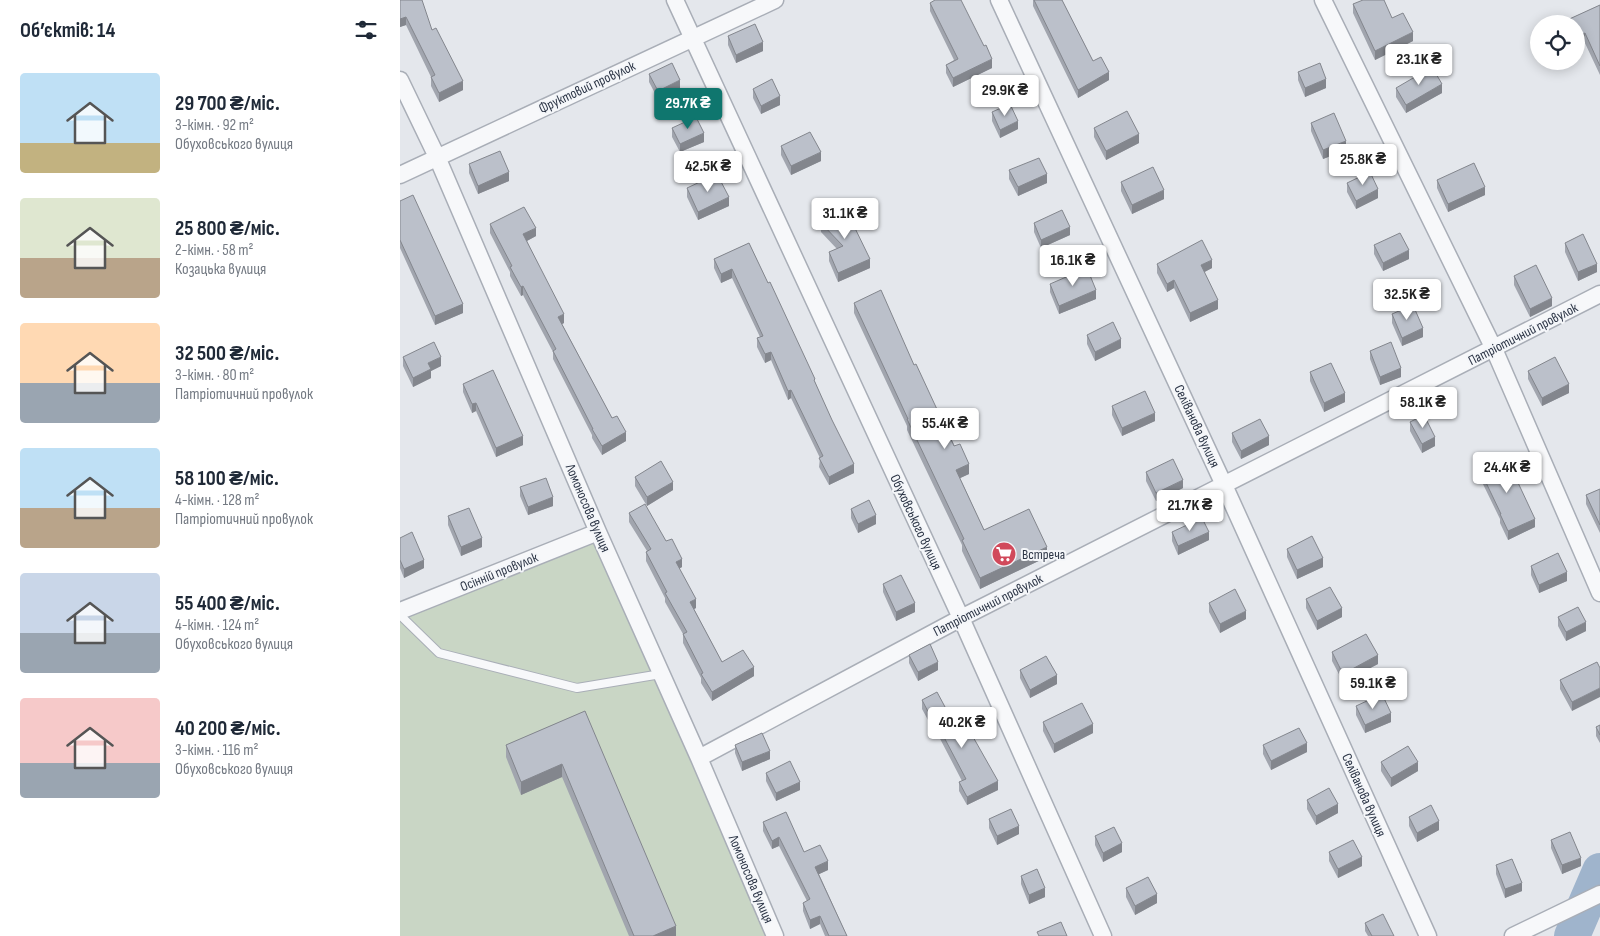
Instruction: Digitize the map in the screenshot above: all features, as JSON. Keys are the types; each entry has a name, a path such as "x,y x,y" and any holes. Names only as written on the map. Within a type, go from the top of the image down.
{"street":[{"name":"Обуховського вулиця","path":"676,0 961,618 1103,936"},
{"name":"Фруктовий провулок","path":"400,175 775,0"},
{"name":"Селіванова вулиця","path":"999,0 1224,485 1428,936"},
{"path":"1324,0 1494,349 1600,593"},
{"name":"Ломоносова вулиця","path":"400,80 437,157 598,532 699,758 775,936"},
{"name":"Патріотичний провулок","path":"699,758 961,618 1600,294"},
{"name":"Осінній провулок","path":"400,611 598,532"},
{"path":"1513,936 1600,894"}],"lane":[{"path":"400,615 439,653 577,688 661,674"}],"green space":[{"path":"598,532 775,936 400,936 400,611"}],"building":[{"path":"400,0 422,0 432,30 436,28 463,81 439,93 431,77 435,75 406,17 400,19"},
{"path":"935,0 961,0 992,59 953,78 946,65 958,59 930,3"},
{"path":"1034,0 1062,0 1093,61 1101,57 1109,72 1078,90"},
{"path":"1363,0 1384,0 1392,18 1403,13 1413,32 1375,51 1353,4"},
{"path":"1600,5 1600,66 1585,33 1585,15 1578,15"},
{"path":"755,24 763,42 736,55 728,36"},
{"path":"672,63 680,80 658,91 649,74"},
{"path":"1320,63 1326,79 1305,88 1298,72"},
{"path":"1432,67 1442,84 1406,105 1396,88"},
{"path":"772,79 780,96 761,106 753,89"},
{"path":"1010,104 1018,121 1000,130 992,112"},
{"path":"1127,111 1139,134 1106,151 1094,128"},
{"path":"1334,113 1346,141 1323,150 1311,123"},
{"path":"696,117 704,133 680,144 672,128"},
{"path":"810,132 821,152 791,166 781,146"},
{"path":"500,151 509,172 478,186 469,164"},
{"path":"1039,158 1047,174 1018,187 1009,170"},
{"path":"1474,163 1485,187 1448,204 1437,180"},
{"path":"1153,167 1164,190 1132,205 1121,182"},
{"path":"1370,172 1378,189 1356,201 1347,183"},
{"path":"717,174 729,197 698,212 687,188"},
{"path":"413,195 463,304 435,316 400,240 400,201"},
{"path":"842,204 856,218 852,222 870,259 838,273 829,252 843,246 821,223"},
{"path":"524,207 536,228 523,234 564,314 558,317 612,418 617,416 626,432 602,446 553,351 556,349 523,286 521,287 510,267 512,266 490,224"},
{"path":"1062,210 1070,227 1041,240 1034,223"},
{"path":"1400,233 1409,250 1383,263 1374,245"},
{"path":"1583,234 1597,264 1578,272 1565,243"},
{"path":"1202,240 1212,260 1201,265 1218,300 1190,313 1174,280 1167,284 1157,264"},
{"path":"749,243 768,283 770,282 832,420 854,464 829,477 819,458 823,456 791,390 788,391 771,352 765,354 757,338 763,336 732,269 721,274 714,259"},
{"path":"1536,265 1552,298 1530,309 1514,276"},
{"path":"1087,268 1096,290 1059,306 1050,284"},
{"path":"881,290 914,365 916,364 954,446 960,444 969,464 956,470 984,530 1029,509 1047,547 980,578 962,540 964,539 854,303"},
{"path":"1413,305 1423,328 1402,338 1392,314"},
{"path":"1113,322 1121,339 1095,352 1087,335"},
{"path":"434,342 441,357 428,363 431,369 413,378 403,357"},
{"path":"1391,342 1401,368 1380,377 1370,351"},
{"path":"1555,357 1569,384 1542,398 1528,371"},
{"path":"1331,363 1345,393 1324,403 1310,372"},
{"path":"493,370 523,436 496,448 476,403 472,404 463,384"},
{"path":"1145,391 1155,413 1122,428 1112,406"},
{"path":"1424,415 1435,437 1422,444 1410,422"},
{"path":"1260,419 1269,436 1241,451 1232,433"},
{"path":"1506,457 1535,519 1508,531 1480,470"},
{"path":"1173,459 1183,480 1156,493 1146,472"},
{"path":"661,461 673,482 647,497 635,477"},
{"path":"546,478 553,497 528,507 520,487"},
{"path":"1600,489 1600,525 1586,495"},
{"path":"869,500 876,515 858,524 851,509"},
{"path":"645,504 666,541 672,539 682,559 676,562 696,599 690,602 722,662 743,650 754,667 712,692 701,674 703,673 683,634 687,632 665,593 667,592 646,552 651,549 629,513"},
{"path":"469,508 482,538 461,547 448,516"},
{"path":"1202,518 1209,532 1178,546 1172,532"},
{"path":"412,532 424,560 404,569 400,560 400,538"},
{"path":"1312,536 1323,558 1297,570 1287,549"},
{"path":"1558,553 1567,572 1539,585 1531,566"},
{"path":"901,575 915,603 896,612 883,584"},
{"path":"1330,587 1342,608 1317,621 1306,599"},
{"path":"1235,589 1246,611 1220,624 1209,603"},
{"path":"1578,607 1586,622 1566,632 1558,617"},
{"path":"1366,634 1378,655 1343,674 1332,652"},
{"path":"930,644 938,662 918,672 909,655"},
{"path":"1046,656 1057,675 1030,690 1020,670"},
{"path":"1597,662 1600,668 1600,688 1572,702 1560,680"},
{"path":"937,692 959,733 968,728 998,781 967,797 959,782 966,779 936,722 934,723 922,700"},
{"path":"1382,694 1391,713 1365,725 1356,706"},
{"path":"1082,703 1093,724 1054,744 1043,722"},
{"path":"585,711 676,926 653,936 634,936 562,764 521,782 506,745"},
{"path":"1600,725 1600,735 1596,727"},
{"path":"1299,728 1307,743 1271,761 1263,745"},
{"path":"762,733 770,751 742,762 735,745"},
{"path":"1408,746 1418,762 1391,778 1381,762"},
{"path":"790,761 800,782 776,793 766,773"},
{"path":"1329,788 1338,804 1316,816 1307,800"},
{"path":"1431,805 1439,821 1417,833 1409,817"},
{"path":"1011,809 1019,826 997,836 989,819"},
{"path":"786,812 804,852 820,845 828,861 815,867 847,936 829,936 820,916 810,920 803,903 810,899 779,837 772,841 763,822"},
{"path":"1114,827 1122,843 1103,853 1095,836"},
{"path":"1570,832 1581,858 1562,865 1551,840"},
{"path":"1353,840 1362,857 1338,869 1329,852"},
{"path":"1512,859 1522,883 1505,889 1496,865"},
{"path":"1037,869 1045,888 1029,895 1021,876"},
{"path":"1148,877 1157,894 1135,906 1126,888"},
{"path":"1383,914 1394,936 1372,936 1365,923"},
{"path":"1061,922 1067,936 1039,936 1037,932"}],"waterway":[{"path":"1572,936 1600,871"}],"place":[{"name":"Встреча","path":"1004,554"}]}
